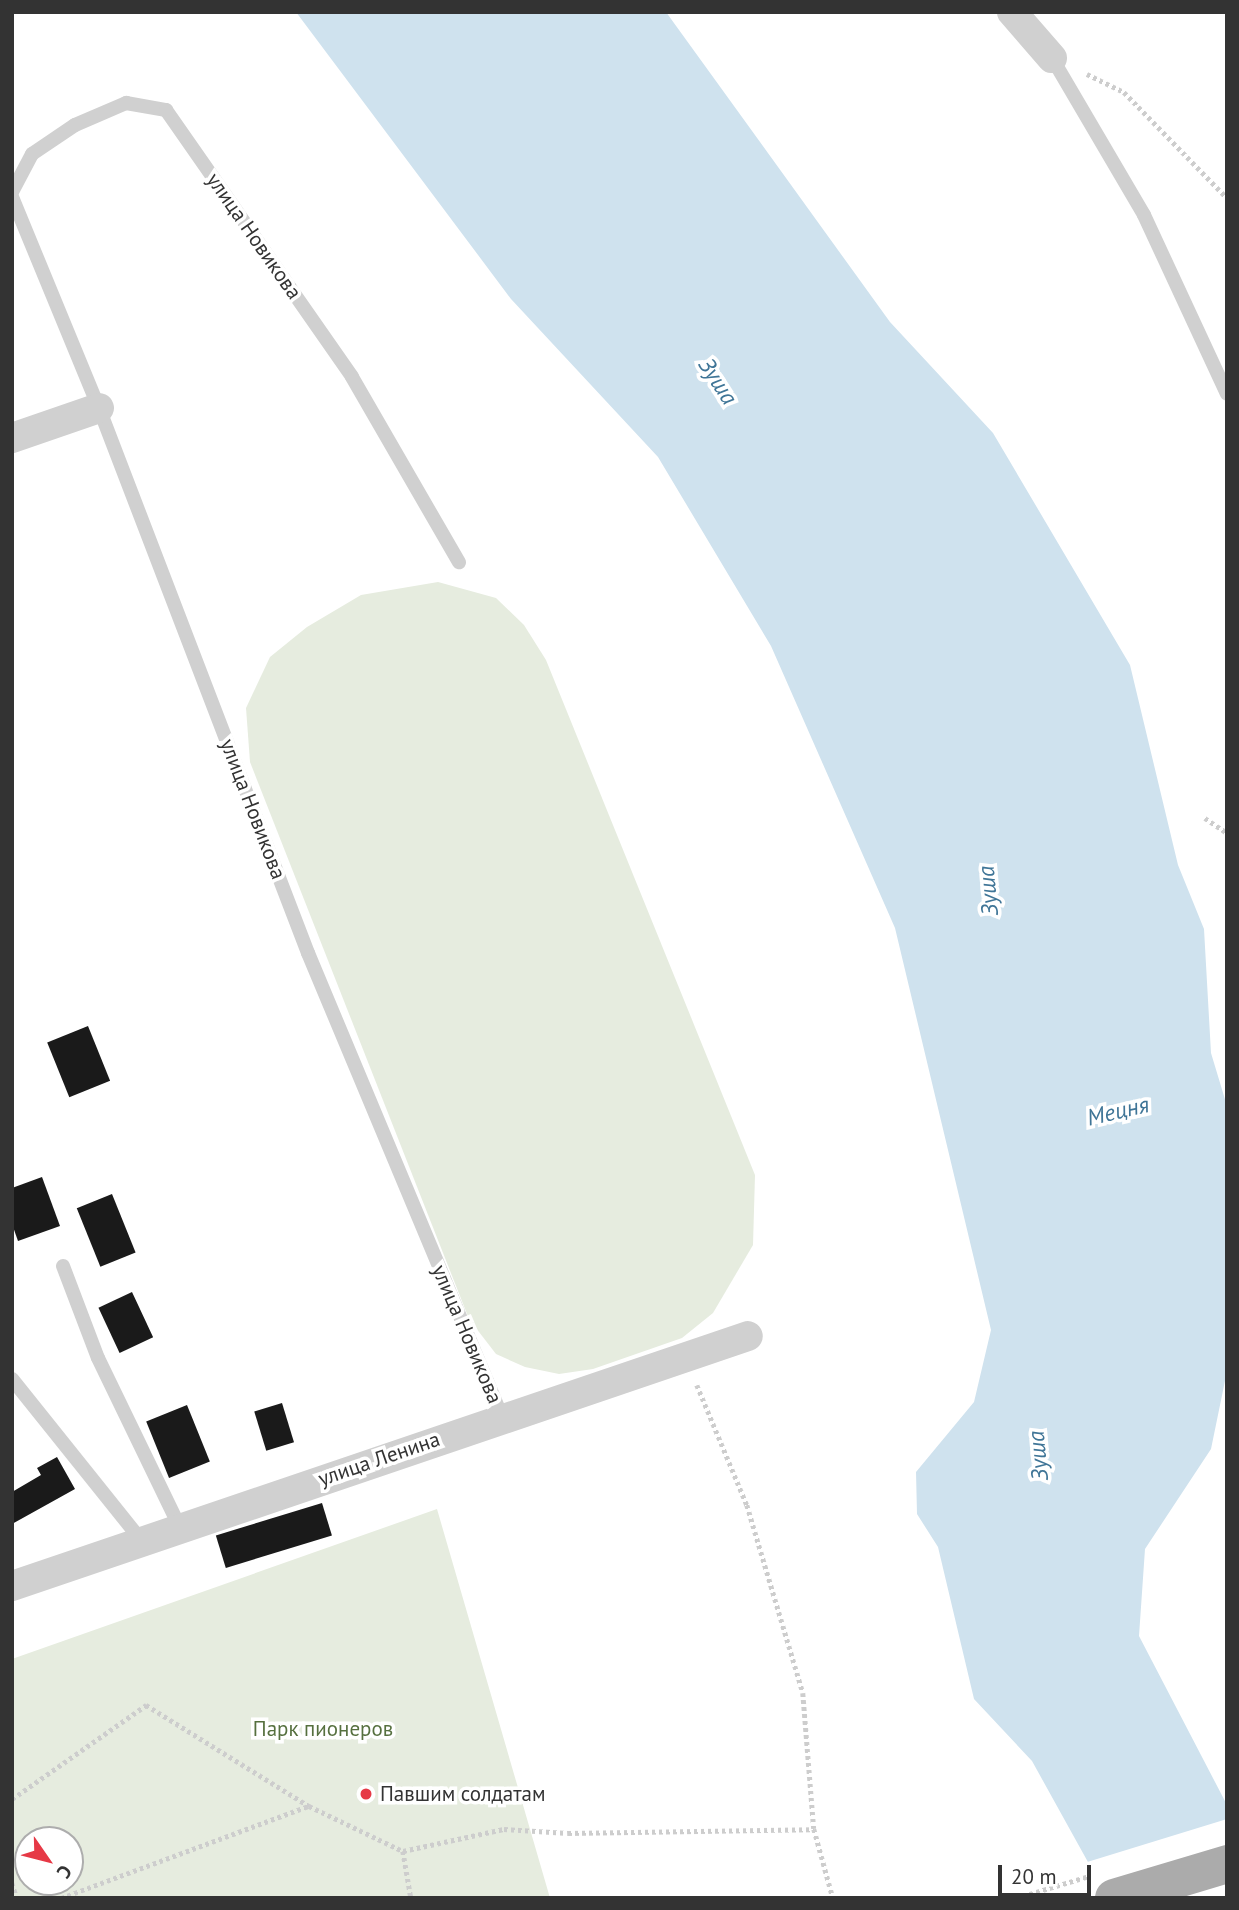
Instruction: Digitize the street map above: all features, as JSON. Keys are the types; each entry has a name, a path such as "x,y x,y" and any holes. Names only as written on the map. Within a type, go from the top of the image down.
{"main road":[{"path":"1114,1898 1227,1864"}],"street":[{"path":"1012,12 1052,58"},
{"path":"12,438 99,408"},
{"name":"улица Ленина","path":"12,1586 684,1355 748,1336"}],"lane":[{"path":"1052,58 1144,215 1227,394"},
{"name":"улица Новикова","path":"459,562 352,377 166,110 126,103 75,125 32,154 12,195 99,408 308,953 502,1417"},
{"path":"64,1266 99,1358 180,1528"},
{"path":"12,1379 142,1541"}],"path":[{"path":"1052,58 1124,92 1227,198"},
{"path":"1205,818 1227,834"},
{"path":"684,1355 747,1505 803,1693 814,1829 833,1898"},
{"path":"12,1799 146,1706 309,1806 403,1851 504,1829 568,1833 814,1829"},
{"path":"61,1898 309,1806"},
{"path":"403,1851 411,1898"},
{"path":"12,1883 17,1898"}],"green space":[{"path":"438,582 496,598 524,625 546,660 755,1175 753,1245 713,1313 682,1338 593,1369 559,1374 525,1367 496,1354 469,1319 250,762 246,708 270,657 307,627 361,595"},
{"name":"Парк пионеров","path":"437,1509 550,1898 12,1898 12,1659"}],"water":[{"path":"296,12 666,12 890,322 993,433 1130,665 1178,865 1204,929 1211,1053 1227,1106 1227,1371 1211,1449 1145,1549 1139,1636 1227,1805 1227,1898 1104,1891 1032,1761 974,1699 938,1547 917,1514 916,1472 974,1402 991,1330 895,928 771,646 658,457 511,299"}],"pier":[{"path":"1227,1819 1227,1898 1101,1898 1084,1863"}],"building":[{"path":"88,1026 110,1081 69,1097 47,1042"},
{"path":"42,1177 60,1226 18,1241 12,1224 12,1188"},
{"path":"112,1194 136,1252 100,1267 77,1208"},
{"path":"132,1292 153,1337 120,1353 98,1308"},
{"path":"282,1403 294,1442 266,1451 254,1411"},
{"path":"187,1405 210,1462 169,1478 146,1421"},
{"path":"57,1457 75,1489 12,1524 12,1492 41,1475 37,1468"},
{"path":"322,1503 332,1536 226,1568 216,1535"}],"place":[{"name":"Павшим солдатам","path":"366,1794"}],"water label":[{"name":"Зуша","path":"718,381"},
{"name":"Зуша","path":"988,891"},
{"name":"Мецня","path":"1118,1111"},
{"name":"Зуша","path":"1038,1456"}]}
